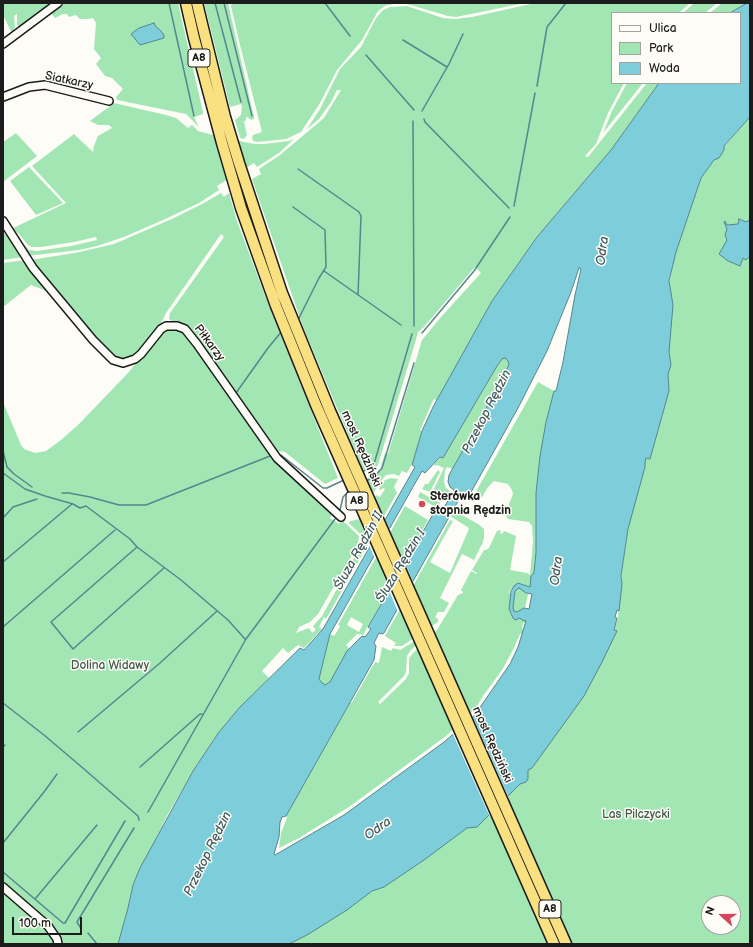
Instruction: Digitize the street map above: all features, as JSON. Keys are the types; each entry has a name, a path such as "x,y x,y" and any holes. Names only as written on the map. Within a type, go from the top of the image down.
{"highway":[{"name":"most Rędziński","path":"186,3 213,112 242,208 276,306 316,405 554,944"},
{"name":"most Rędziński","path":"197,3 202,28 241,170 282,293 327,403 566,944"}],"street":[{"path":"3,44 50,6 58,3"},
{"name":"Siatkarzy","path":"3,97 29,87 45,85 109,101"},
{"name":"Piłkarzy","path":"3,220 33,268 105,353 113,360 122,363 136,359 161,329 166,326 177,326 185,329 277,458 341,516"},
{"path":"3,887 48,926 55,935 58,944"}],"green space":[{"path":"3,3 48,3 46,8 20,28 17,25 17,14 14,16 15,27 12,33 3,15"},
{"path":"63,3 178,3 203,112 203,114 194,117 199,127 186,114 117,100 116,97 123,89 112,78 105,76 96,64 101,58 94,49 96,23 93,18 80,19 76,15 69,17 67,14 63,14 55,18 50,12"},
{"path":"204,3 228,3 254,117 254,119 251,120 247,117 244,122 247,135 244,139 240,138 235,120 241,115 242,106 241,104 230,107"},
{"path":"232,3 397,3 385,6 378,11 362,40 337,70 320,103 301,132 286,139 258,142 253,141 253,135 262,132 239,41 231,6"},
{"path":"397,3 525,3 456,17 407,4"},
{"path":"535,3 690,3 680,12 611,12 611,84 623,84 608,113 596,144 585,156 588,157 646,84 658,84 611,150 537,237 492,301 437,401 434,399 431,405 420,430 422,431 414,460 407,473 402,471 399,476 394,474 386,475 373,493 367,479 380,470 385,453 388,454 422,340 481,273 475,267 418,332 378,465 373,472 370,467 363,470 303,327 252,179 261,174 259,169 280,155 324,118 341,90 337,90 331,102 319,119 307,129 320,109 340,69 361,47 376,18 383,10 390,7 407,6 443,18 455,19 472,17"},
{"path":"694,3 717,3 706,12 684,12"},
{"path":"722,3 747,3 732,12 711,12"},
{"path":"626,84 642,84 603,133 612,111"},
{"path":"114,103 176,118 188,128 192,125 198,131 244,142 264,144 294,139 279,153 257,167 254,163 217,186 219,190 199,203 163,220 124,237 97,246 79,250 27,256 16,236 29,250 37,251 71,246 97,240 96,237 74,242 32,247 28,245 18,233 11,229 66,203 32,166 74,134 93,152 98,136 112,128 109,125 98,125 90,121"},
{"name":"Las Pilczycki","path":"750,117 750,944 286,944 528,770 614,630 618,617 621,579 628,529 675,251 692,198 701,178 714,160 724,150 724,147"},
{"path":"16,133 37,156 3,182 3,142"},
{"path":"29,167 63,203 36,215 10,181"},
{"path":"221,193 224,197 229,193 237,221 267,301 338,478 325,484 285,452 280,451 277,453 230,385 192,334 169,319 170,313 224,237 221,234 166,313 159,327 138,354 126,360 114,357 105,349 30,260 75,253 114,244 174,218"},
{"path":"8,233 23,257 3,260 3,234"},
{"path":"25,260 49,292 31,285 3,307 3,263"},
{"name":"Dolina Widawy","path":"174,328 185,333 276,463 332,515 330,518 339,524 342,520 359,536 355,550 318,614 310,622 299,627 296,633 309,628 312,633 316,630 313,626 322,616 362,544 362,536 348,522 359,519 376,495 380,497 385,489 379,489 385,480 391,478 398,479 394,487 397,493 326,619 324,617 319,627 322,629 304,648 298,645 288,653 283,648 262,671 269,678 240,707 219,732 193,771 167,816 133,885 118,944 3,944 3,402 24,449 35,453 46,451 79,424 128,373 157,337 167,329"},
{"path":"505,358 509,365 482,416 452,469 447,467 445,470 444,482 446,488 450,491 446,499 443,499 442,496 440,498 432,493 444,468 437,465 435,466 434,464 440,458 443,458 497,366 502,359"},
{"path":"538,382 554,391 546,422 536,493 536,552 534,573 531,576 530,587 519,583 509,592 511,595 509,609 513,618 527,620 526,623 523,623 523,634 520,634 502,670 475,709 446,736 349,807 299,838 279,848 281,833 287,818 286,816 350,703 375,662 379,663 382,647 391,651 393,648 400,650 433,630 411,650 407,656 406,672 404,676 378,702 380,704 406,679 409,673 409,659 412,654 437,630 458,595 463,593 461,590 471,571 477,574 472,570 484,550 489,548 497,531 501,530 500,533 502,534 504,531 516,536 510,570 527,573 530,575 533,542 532,526 529,522 508,519 505,514 513,494 508,484 494,481 482,497 473,501 468,500 474,495"},
{"path":"438,470 440,472 430,492 422,489 425,484 428,484"},
{"path":"420,492 440,503 439,509 418,497"},
{"path":"405,506 428,520 363,635 357,634 346,645 349,648 330,682 325,685 319,679 330,634 334,636 340,626 338,625","holes":["351,617 363,624 359,632 347,625"]},
{"path":"453,510 484,529 483,542 474,560 462,554 440,598 449,603 444,612 438,612 435,617 438,619 438,622 402,646 394,646 396,643 385,636 450,520 453,521 430,562 450,573 469,528 450,516"},
{"path":"518,588 521,588 526,592 526,594 528,594 525,609 517,612 514,611 513,608 515,591"}],"water":[{"path":"747,3 750,3 750,117 724,146 724,150 719,158 714,160 701,178 676,252 669,281 673,305 669,352 671,365 668,374 669,391 650,459 646,458 645,467 628,529 621,576 622,584 619,611 617,610 615,617 617,618 614,630 617,631 584,696 532,768 528,770 528,779 526,782 520,784 477,827 467,828 384,887 372,891 347,910 307,935 289,944 118,944 133,885 140,868 193,771 219,732 240,707 300,648 304,650 323,629 415,467 412,465 422,431 433,407 492,301 537,237 611,150 658,84 741,84 741,12 732,12","holes":["579,268 581,269 563,362 546,422 540,456 536,493 536,552 534,573 531,576 530,587 518,583 511,591 509,609 513,618 515,620 520,618 526,621 518,647 510,664 474,716 444,742 344,815 275,855 282,817 286,816 374,660 376,646 374,643 379,633 384,633 462,494 466,496 470,494 518,408 547,351","505,358 509,365 449,475 448,482 450,487 454,490 442,511 436,509 368,627 371,629 365,637 362,636 347,651 330,682 325,685 319,679 330,634 422,471 425,473 440,457 443,458 497,366 502,359","519,588 526,593 532,594 529,609 524,608 517,612 514,611 513,608 515,591"]},
{"path":"154,23 164,35 164,38 140,45 131,34 139,28"},
{"path":"739,219 746,222 750,220 750,256 746,260 743,258 740,266 728,261 719,254 727,240 725,235 727,229 724,222 725,221 727,225 738,224"}],"pier":[{"path":"384,517 391,532 375,559 369,545"},
{"path":"404,561 414,584 398,612 388,588"},
{"path":"472,715 509,798 490,817 452,732"}],"waterway":[{"path":"169,3 194,116"},
{"path":"215,3 241,102"},
{"path":"224,3 252,116"},
{"path":"325,3 350,36"},
{"path":"537,86 547,27 566,3"},
{"path":"422,111 449,64 463,34"},
{"path":"403,40 447,67"},
{"path":"366,55 414,110"},
{"path":"514,206 535,93"},
{"path":"424,119 425,122 509,208"},
{"path":"413,121 414,326"},
{"path":"298,169 359,212 361,216 358,295"},
{"path":"293,207 325,230 326,267 298,320"},
{"path":"422,333 474,271 510,217"},
{"path":"324,271 401,325"},
{"path":"236,393 282,331"},
{"path":"362,472 374,464 412,334"},
{"path":"366,481 374,477 382,468 414,363"},
{"path":"3,451 7,467 32,487"},
{"path":"281,455 323,488 327,488 344,480"},
{"path":"62,493 90,497 119,505 146,505 270,456"},
{"path":"3,473 25,489 73,504 80,508 86,506 181,580 228,620 245,639"},
{"path":"340,510 343,497 349,491"},
{"path":"3,518 13,507 37,499"},
{"path":"3,562 72,504"},
{"path":"148,812 246,639 335,519"},
{"path":"3,627 115,530"},
{"path":"137,547 51,622 73,649 164,568"},
{"path":"78,732 160,663 217,611"},
{"path":"3,703 84,769 138,816 139,820"},
{"path":"140,767 200,714 202,714"},
{"path":"3,843 57,774"},
{"path":"3,872 63,923 65,923 125,821"},
{"path":"35,899 97,825"},
{"path":"80,927 77,922 134,828"},
{"path":"88,933 97,944"}],"place":[{"name":"Sterówka stopnia Rędzin","path":"422,504"}],"water label":[{"name":"Odra","path":"603,251"},
{"name":"Przekop Rędzin","path":"487,412"},
{"name":"Śluza Rędzin II","path":"359,551"},
{"name":"Śluza Rędzin I","path":"401,566"},
{"name":"Odra","path":"557,571"},
{"name":"Odra","path":"378,829"},
{"name":"Przekop Rędzin","path":"208,854"}]}
